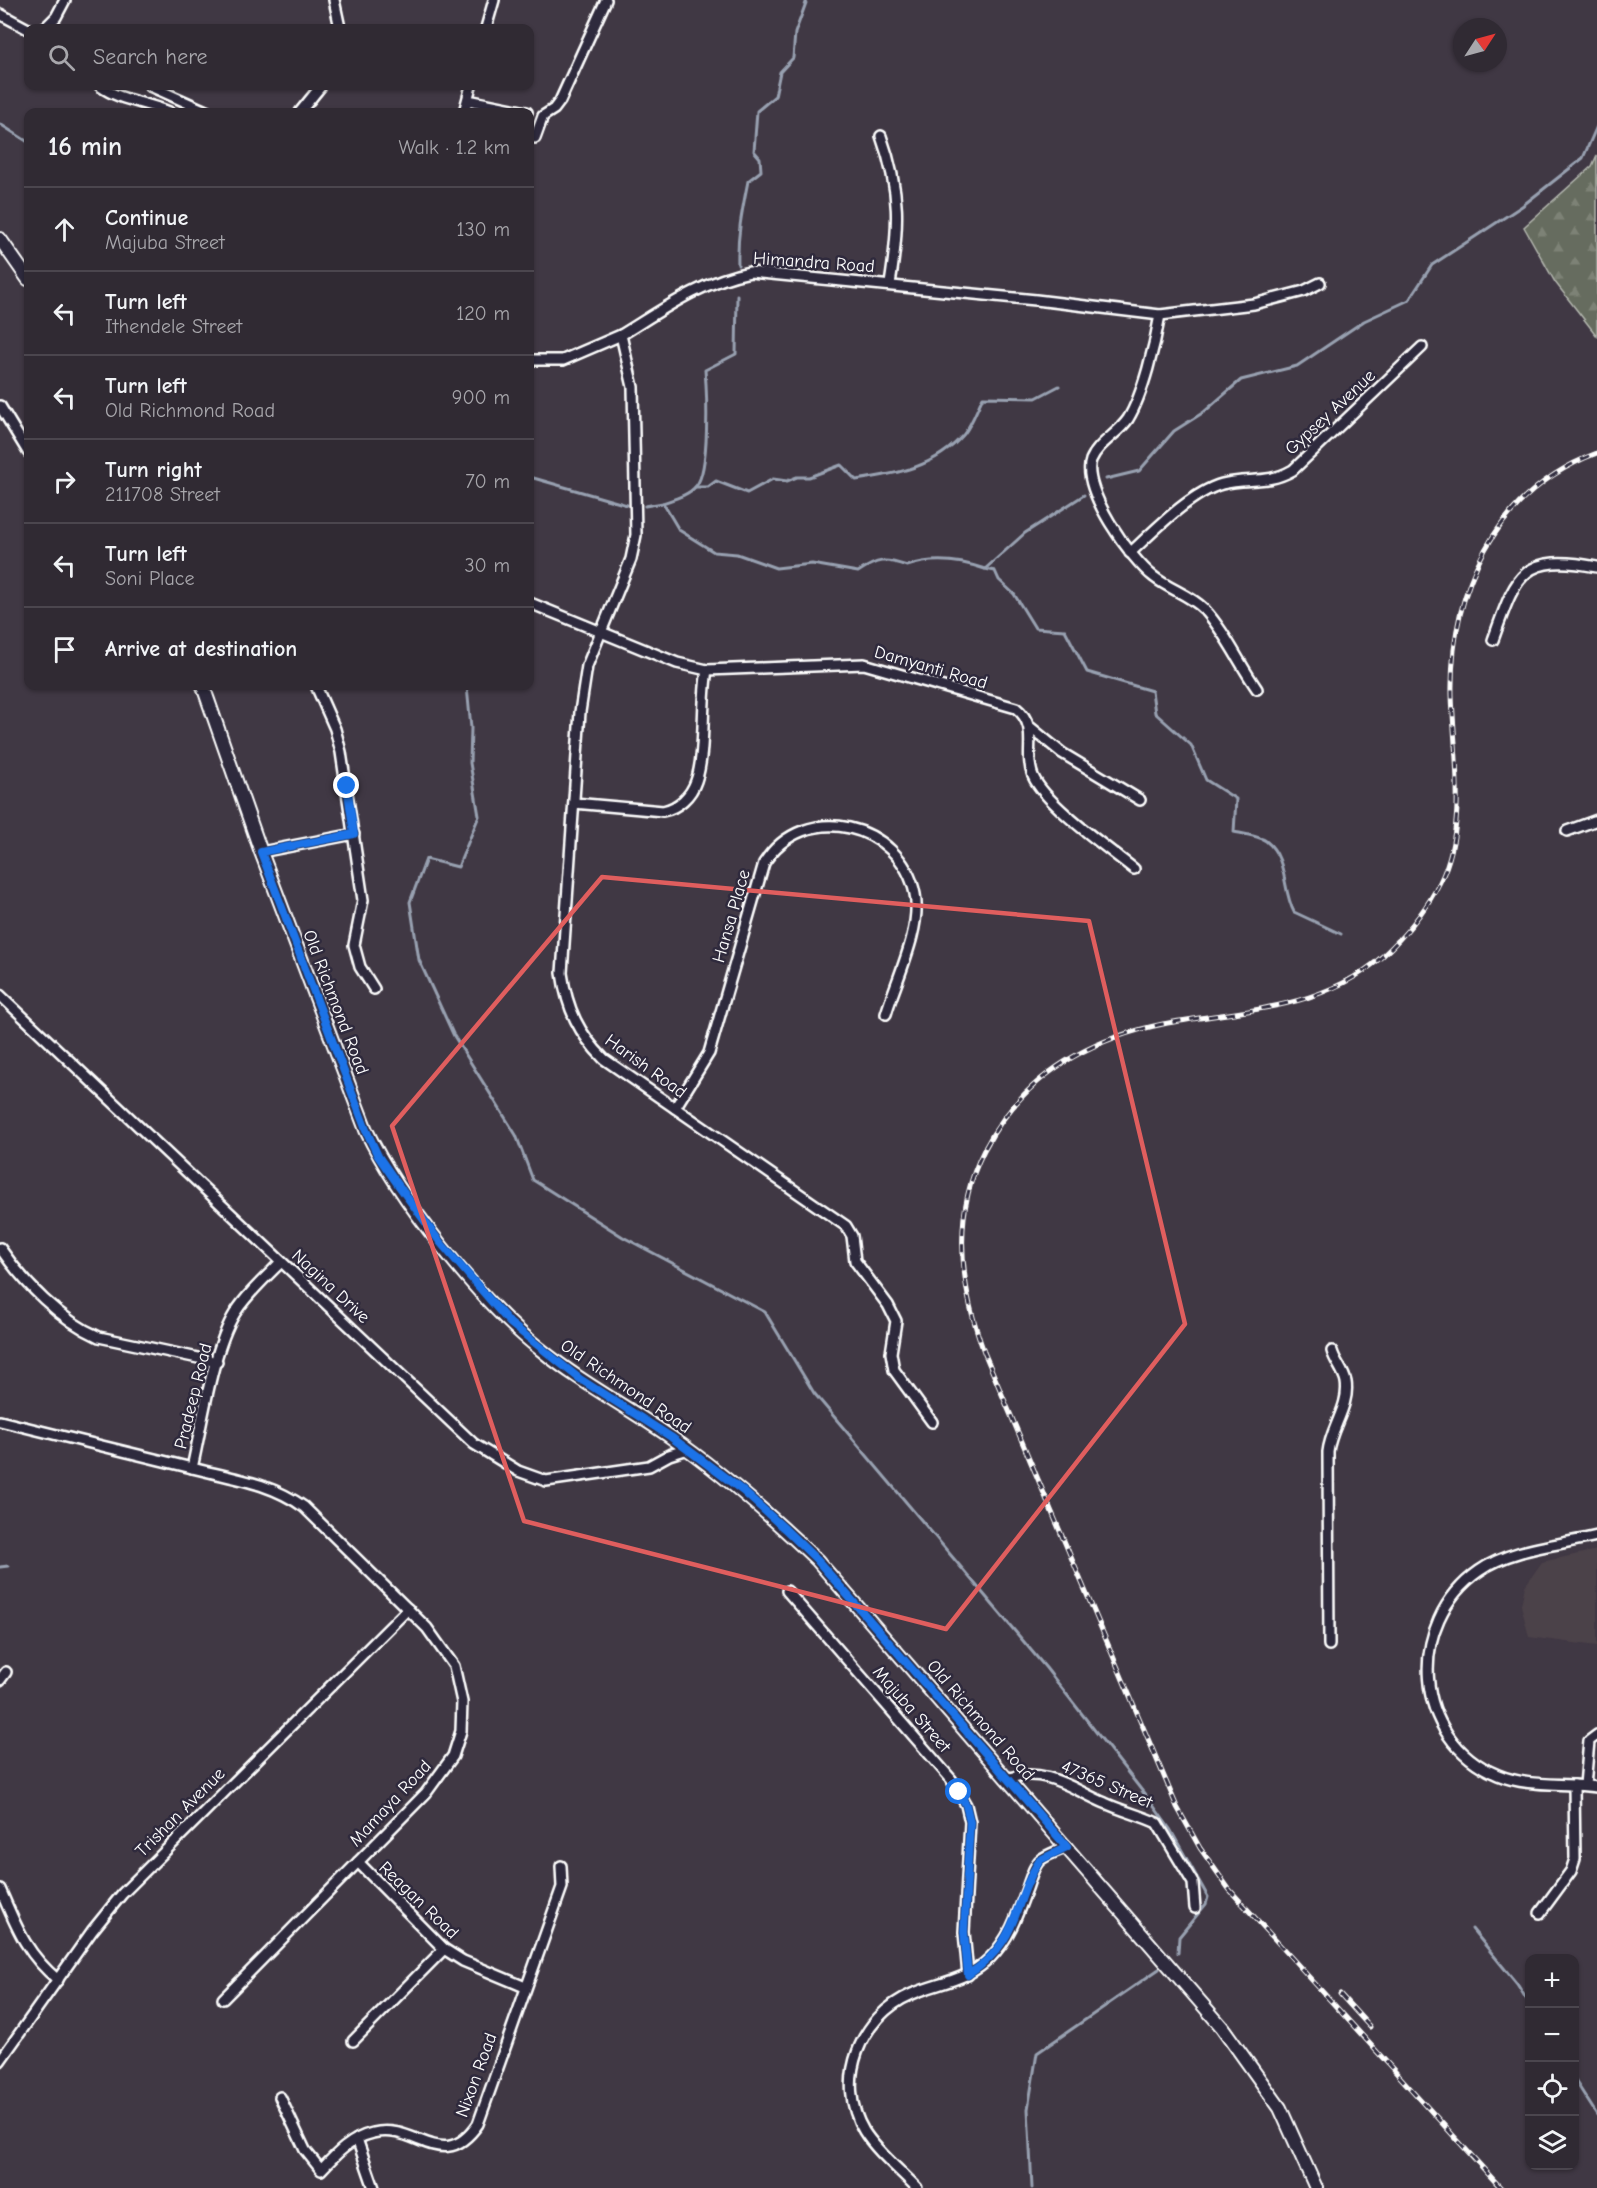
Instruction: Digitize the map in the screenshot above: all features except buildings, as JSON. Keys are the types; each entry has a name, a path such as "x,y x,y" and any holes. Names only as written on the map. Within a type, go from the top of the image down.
{"street":[{"path":"49,24 65,0"},
{"path":"334,0 339,24"},
{"path":"487,24 494,0"},
{"path":"535,138 543,116 554,109 560,101 606,0"},
{"path":"1,12 24,26"},
{"path":"106,90 116,96 142,101 159,108"},
{"path":"159,90 199,108"},
{"path":"303,108 318,90"},
{"path":"465,108 470,90"},
{"path":"468,100 505,108"},
{"path":"534,114 543,116"},
{"path":"881,136 888,156 898,205 898,230 890,284"},
{"path":"0,239 24,273"},
{"name":"Himandra Road","path":"534,360 563,360 588,351 706,285 727,276 750,272 890,284 1160,315 1254,304 1304,291 1320,283"},
{"path":"1160,315 1154,348 1133,410 1123,426 1095,453 1090,467 1102,507 1117,537 1154,578 1202,608 1257,689"},
{"path":"600,632 631,559 636,535 633,387 621,334"},
{"name":"Gypsey Avenue","path":"1130,553 1187,505 1212,488 1240,481 1274,480 1293,470 1422,347"},
{"path":"1,412 24,446"},
{"path":"1493,640 1514,584 1525,572 1550,563 1597,567"},
{"name":"Damyanti Road","path":"534,605 677,663 707,670 864,664 1016,708 1023,713 1030,727 1062,753 1140,800"},
{"name":"Harish Road","path":"600,632 587,666 580,712 562,973 573,1017 588,1043 604,1059 851,1232 855,1261 888,1305 896,1321 891,1353 894,1370 932,1422"},
{"path":"574,803 663,812 672,809 685,799 697,781 703,694 707,670"},
{"name":"Old Richmond Road","path":"204,690 261,852 366,1130 378,1156 440,1242 510,1323 580,1379 688,1449 743,1491 817,1560 1190,1988 1254,2069 1280,2108 1316,2188"},
{"path":"318,690 335,729 341,752 354,834 363,900 354,945 360,967 374,989"},
{"path":"1030,727 1030,763 1040,789 1134,869"},
{"path":"1567,831 1597,820"},
{"name":"Hansa Place","path":"675,1108 708,1053 764,863 776,848 796,833 835,825 862,830 887,845 906,868 916,896 915,922 886,1014"},
{"path":"261,852 354,834"},
{"name":"Nagina Drive","path":"0,995 474,1444 535,1479 566,1480 649,1466 669,1455 688,1449"},
{"path":"0,1248 28,1283 86,1331 99,1337 217,1362"},
{"name":"Pradeep Road","path":"0,1421 192,1468 217,1362 234,1315 281,1262"},
{"path":"1329,1645 1328,1452 1331,1432 1343,1404 1346,1388 1344,1377 1332,1351"},
{"name":"Mamaya Road","path":"192,1468 265,1485 286,1494 321,1522 434,1635 454,1666 462,1702 461,1731 457,1748 445,1769 426,1793 223,1999"},
{"path":"1597,1536 1502,1559 1481,1569 1446,1603 1435,1625 1427,1661 1428,1690 1438,1719 1450,1738 1467,1756 1486,1770 1514,1780 1597,1787"},
{"name":"Majuba Street","path":"787,1591 951,1779 966,1805 970,1822 964,1932 968,1975"},
{"name":"Trishan Avenue","path":"0,2061 92,1931 123,1894 408,1609"},
{"path":"1585,1785 1589,1741 1597,1735"},
{"name":"47365 Street","path":"1009,1778 1033,1774 1052,1778 1108,1805 1157,1822 1193,1883 1195,1908"},
{"path":"1540,1913 1571,1871 1575,1858 1574,1785"},
{"path":"917,2188 865,2132 852,2095 854,2063 859,2045 870,2028 897,2003 912,1994 968,1975 990,1959 1007,1936 1040,1860 1067,1847"},
{"name":"Reagan Road","path":"358,1862 444,1949 463,1961 525,1987"},
{"name":"Nixon Road","path":"280,2097 304,2150 321,2170 344,2146 374,2133 389,2131 440,2147 452,2147 470,2136 478,2124 562,1887 561,1866"},
{"path":"0,1889 26,1947 35,1960 58,1980"},
{"path":"353,2041 444,1949"},
{"path":"357,2139 374,2188"}],"highlighted area":[{"path":"602,877 1089,921 1185,1324 946,1629 524,1521 392,1126"}],"shaded area":[{"path":"1597,1550 1597,1646 1529,1637 1521,1605 1525,1586 1542,1562"}],"green space":[{"path":"1597,155 1597,336 1555,282 1524,227 1592,166"}],"waterway":[{"path":"738,265 739,233 748,181 761,171 760,158 754,151 757,111 775,96 780,72 793,58 795,33 807,0"},
{"path":"0,124 24,139"},
{"path":"1106,479 1139,471 1174,431 1204,412 1241,380 1297,366 1364,321 1409,300 1432,265 1522,206 1583,158 1597,126"},
{"path":"663,503 689,492 696,486 700,477 706,448 705,370 736,354 737,295"},
{"path":"695,487 708,487 716,481 747,493 773,479 787,481 797,477 809,477 841,465 856,480 901,472 928,461 953,445 967,430 983,397 1036,398 1059,386"},
{"path":"534,478 627,505"},
{"path":"645,506 663,503 679,530 714,552 737,554 776,568 812,564 858,572 881,561 907,566 936,561 966,563 985,569 1025,533 1084,495"},
{"path":"985,569 995,571 999,580 1014,594 1035,628 1065,630 1087,672 1152,691 1155,713 1191,745 1206,780 1236,799 1234,832 1259,838 1273,848 1281,865 1294,912 1341,934"},
{"path":"467,690 471,728 470,763 479,816 458,867 426,859 410,902 419,960 454,1036 516,1135 533,1180 623,1237 765,1312 814,1393 1046,1668 1170,1829 1208,1897 1206,1904 1179,1937 1178,1953"},
{"path":"0,1567 8,1566"},
{"path":"1472,1929 1525,1997"},
{"path":"1032,2188 1028,2109 1037,2053 1159,1969"},
{"path":"1579,2087 1597,2115"}],"railway":[{"path":"1501,2188 1229,1889 1200,1848 1177,1807 984,1352 969,1302 963,1251 963,1225 967,1200 984,1150 999,1125 1017,1103 1036,1083 1058,1066 1107,1040 1134,1031 1163,1024 1254,1010 1313,996 1367,969 1412,925 1440,882 1449,860 1454,837 1457,790 1452,695 1453,656 1459,619 1470,583 1485,550 1505,519 1531,493 1561,470 1597,453"},
{"path":"1340,1994 1370,2027"}],"route":[{"path":"347,786 354,834 261,852 366,1130 378,1156 440,1242 510,1323 539,1349 580,1379 671,1437 743,1491 817,1560 1067,1847 1040,1860 1007,1936 990,1959 968,1975 964,1932 970,1822 966,1805 959,1792"}]}
